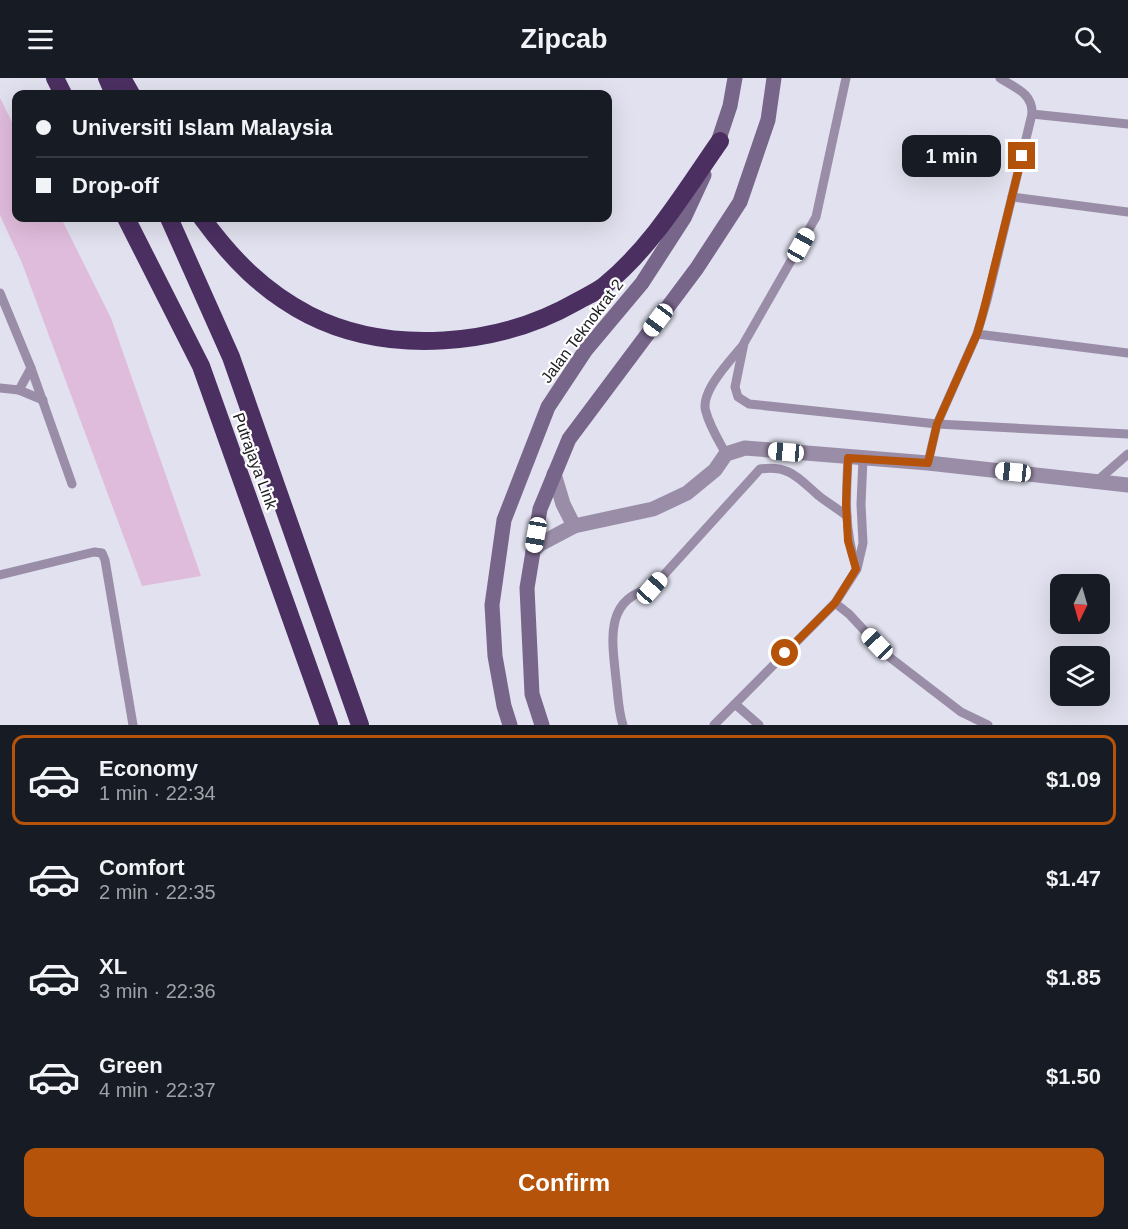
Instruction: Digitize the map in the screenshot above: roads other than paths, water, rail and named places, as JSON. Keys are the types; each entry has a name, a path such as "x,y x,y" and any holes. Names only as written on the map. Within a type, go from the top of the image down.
{"highway":[{"path":"205,222 226,250 265,287 309,315 350,331 394,338 434,341 477,337 520,328 565,309 602,288 632,262 661,226 720,141"},
{"name":"Putrajaya Link","path":"128,222 201,366 329,725"},
{"name":"Putrajaya Link","path":"171,222 231,357 360,725"}],"main road":[{"name":"Jalan Teknokrat 2","path":"510,725 504,706 495,656 492,605 504,520 548,407 585,351 642,283 684,218 720,141 735,78"},
{"path":"542,725 532,694 526,588 540,509 569,439 697,268 740,202 768,120 774,78"}],"street":[{"path":"533,551 540,544 574,526 653,509 687,494 715,470 726,454 745,448 928,463 1128,485"},
{"path":"554,474 563,504 574,526"}],"lane":[{"path":"726,454 705,411 706,397 720,373 744,343 816,217 846,78"},
{"path":"928,463 937,424 977,334 1032,114 1032,105 1028,97 1000,78"},
{"path":"1032,114 1128,124"},
{"path":"1012,197 1128,212"},
{"path":"0,293 31,368 72,484"},
{"path":"977,334 1128,353"},
{"path":"744,343 735,387 738,398 744,402 937,424 1128,434"},
{"path":"19,390 31,368"},
{"path":"0,388 19,390 42,399"},
{"path":"1097,481 1128,454"},
{"path":"855,458 847,516 848,541 856,569"},
{"path":"714,725 835,603 856,569 863,543 855,458"},
{"path":"623,725 611,634 619,609 637,591 652,588 760,469 774,467 797,475 847,516"},
{"path":"0,575 94,552 102,554 105,560 132,725"},
{"path":"835,603 849,614 888,657 961,712 988,725"},
{"path":"735,704 759,725"}]}
